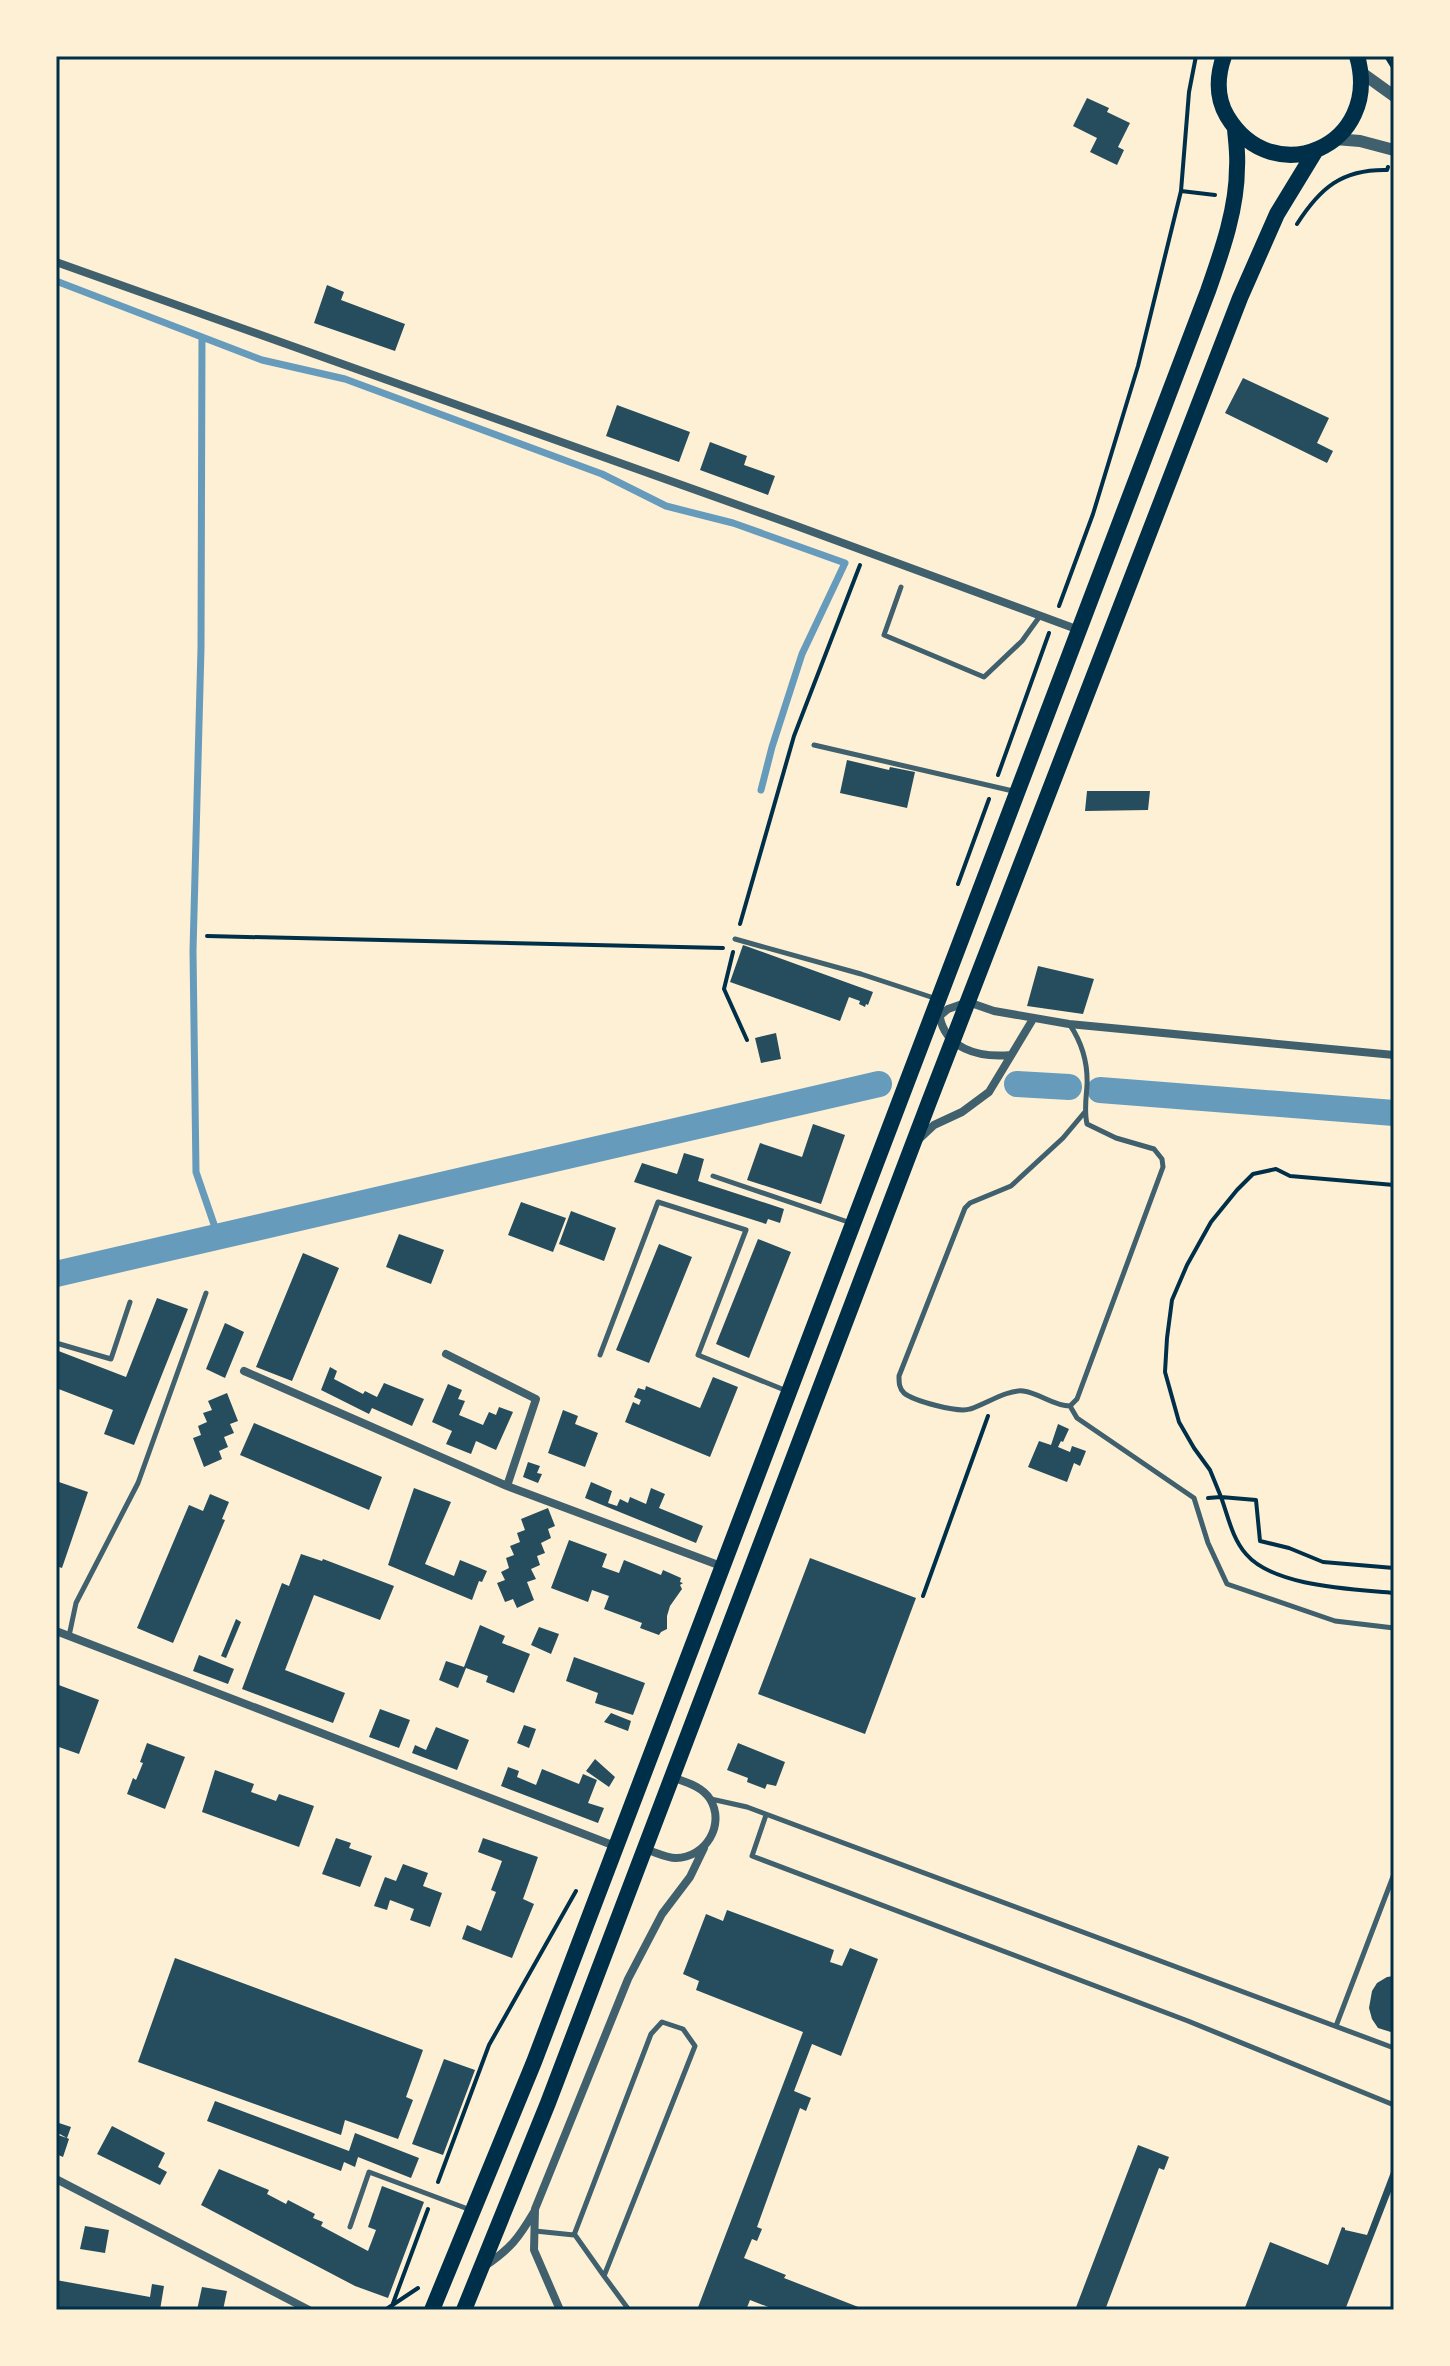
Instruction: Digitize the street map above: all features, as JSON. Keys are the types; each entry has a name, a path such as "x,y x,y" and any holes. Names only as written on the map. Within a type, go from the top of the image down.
{"main road":[{"path":"1224,56 1219,69 1218,90 1224,111 1235,129 1251,144 1272,152 1294,155 1316,150 1335,139 1348,126 1358,109 1362,91 1362,73 1357,56"},
{"path":"432,2310 534,2062 926,1030 939,1007 1223,248 1234,198 1237,167 1235,129"},
{"path":"464,2310 548,2103 913,1143 1240,298 1277,214 1316,150"}],"street":[{"path":"1362,73 1394,96"},
{"path":"1335,139 1360,141 1394,150"},
{"path":"56,262 1080,630"},
{"path":"1011,1055 980,1055 966,1049 941,1027 939,1007 948,1009 968,1002 994,1011 1069,1024 1394,1055"},
{"path":"913,1143 934,1125 975,1104 989,1092 1033,1019"},
{"path":"446,1354 536,1399 507,1486"},
{"path":"244,1371 507,1486 721,1566"},
{"path":"56,1631 615,1846"},
{"path":"482,2269 511,2248 535,2209 628,1979 662,1914 690,1877 714,1833 716,1816 710,1799 698,1787 672,1777"},
{"path":"645,1848 672,1859 690,1857 704,1848"},
{"path":"56,2179 309,2310"},
{"path":"535,2209 534,2250 560,2310"}],"lane":[{"path":"901,587 884,635 984,677 1022,641 1040,616"},
{"path":"814,745 1018,792"},
{"path":"735,939 861,974 939,1007"},
{"path":"1069,1024 1084,1055 1087,1081 1084,1113 1087,1124 1095,1130 1154,1149 1162,1159 1163,1167 1077,1399 1070,1406 1061,1406 1021,1391 967,1411 906,1395 899,1387 899,1376 965,1208 1011,1186 1063,1138 1084,1113"},
{"path":"713,1176 852,1224"},
{"path":"600,1355 658,1202 746,1230 698,1355 788,1391"},
{"path":"69,1636 76,1603 138,1483 206,1293"},
{"path":"56,1343 111,1359 130,1302"},
{"path":"1070,1406 1077,1418 1194,1498 1208,1543 1227,1584 1335,1621 1394,1628"},
{"path":"710,1799 747,1807 1394,2048"},
{"path":"766,1815 752,1856 1188,2021 1394,2105"},
{"path":"1336,2026 1394,1874"},
{"path":"574,2235 651,2034 662,2022 683,2029 695,2046 604,2276"},
{"path":"350,2227 369,2172 473,2211"},
{"path":"534,2231 574,2235 629,2310"}],"path":[{"path":"1386,56 1394,69"},
{"path":"955,894 1093,514 1138,366 1181,191"},
{"path":"735,939 794,736 865,552"},
{"path":"207,936 733,948 724,989 747,1040"},
{"path":"1394,1185 1290,1176 1276,1169 1253,1174 1211,1222 1187,1265 1172,1300 1165,1372 1179,1422 1210,1470 1234,1536 1246,1555 1260,1566 1283,1576 1319,1585 1394,1593"},
{"path":"923,1596 994,1399"},
{"path":"1194,1498 1256,1500 1260,1541 1289,1548 1323,1562 1394,1568"},
{"path":"392,2306 489,2045 576,1890"},
{"path":"385,2310 418,2288 425,2288"}],"building":[{"path":"1087,98 1109,108 1107,112 1130,123 1118,147 1124,150 1117,165 1090,152 1097,138 1073,126"},
{"path":"327,285 344,292 341,300 405,324 395,351 314,323"},
{"path":"1243,378 1329,418 1317,443 1333,451 1327,463 1225,413"},
{"path":"617,405 690,432 679,462 606,436"},
{"path":"710,442 747,456 744,465 775,476 768,495 700,470"},
{"path":"847,760 889,770 890,767 915,772 907,808 840,793"},
{"path":"1087,791 1150,791 1148,810 1085,811"},
{"path":"743,945 873,992 868,1005 865,1007 859,1004 860,1001 849,997 840,1021 730,982"},
{"path":"1038,966 1094,979 1083,1014 1027,1006"},
{"path":"776,1033 781,1059 761,1063 755,1038"},
{"path":"813,1124 845,1135 821,1204 747,1180 760,1143 802,1157"},
{"path":"684,1153 704,1159 698,1181 784,1209 780,1223 768,1219 766,1224 634,1182 642,1163 677,1174"},
{"path":"521,1202 566,1218 553,1252 508,1235"},
{"path":"571,1211 616,1228 604,1261 559,1244"},
{"path":"399,1234 444,1250 431,1284 386,1267"},
{"path":"758,1239 791,1252 749,1358 716,1344"},
{"path":"659,1244 692,1257 649,1363 616,1350"},
{"path":"303,1253 339,1268 292,1381 256,1367"},
{"path":"157,1298 188,1309 134,1445 104,1434 113,1410 56,1388 56,1350 126,1377"},
{"path":"225,1323 244,1332 225,1378 206,1369"},
{"path":"330,1367 337,1371 334,1379 363,1394 365,1391 377,1397 384,1383 424,1399 412,1426 372,1408 369,1414 321,1390"},
{"path":"713,1377 738,1387 710,1457 625,1422 633,1402 639,1405 641,1400 634,1397 638,1388 645,1390 646,1386 700,1408"},
{"path":"448,1384 462,1390 458,1399 465,1401 459,1415 483,1425 489,1412 496,1415 499,1407 513,1412 496,1450 476,1441 471,1454 446,1444 452,1431 432,1422"},
{"path":"227,1393 238,1421 230,1424 234,1433 224,1437 228,1447 219,1451 222,1459 204,1467 193,1438 201,1435 198,1426 207,1422 203,1413 212,1410 208,1401"},
{"path":"563,1410 578,1416 575,1424 598,1433 585,1467 548,1453"},
{"path":"254,1423 382,1477 369,1510 240,1455"},
{"path":"1058,1424 1069,1429 1058,1447 1070,1452 1072,1446 1086,1451 1080,1466 1074,1463 1067,1482 1028,1467 1039,1441 1051,1445"},
{"path":"528,1462 540,1466 537,1473 542,1474 538,1483 523,1477"},
{"path":"56,1481 88,1492 62,1568 56,1566"},
{"path":"591,1482 612,1491 608,1503 617,1506 620,1499 628,1503 630,1497 646,1504 651,1488 665,1494 659,1508 703,1526 696,1543 585,1498"},
{"path":"414,1488 451,1502 425,1564 454,1576 460,1560 487,1571 482,1582 479,1581 472,1600 388,1565"},
{"path":"210,1494 229,1502 222,1519 225,1520 173,1643 137,1628 189,1505 203,1511"},
{"path":"548,1508 555,1526 548,1529 551,1538 541,1543 545,1553 537,1556 540,1565 531,1569 536,1579 527,1582 534,1600 517,1608 513,1599 505,1602 497,1583 505,1580 501,1572 509,1568 506,1558 514,1555 510,1546 520,1542 517,1533 525,1530 521,1519"},
{"path":"569,1540 607,1554 602,1567 619,1573 624,1560 661,1575 663,1570 681,1578 682,1589 670,1606 667,1629 659,1635 640,1628 642,1623 604,1609 609,1596 592,1590 588,1602 551,1588"},
{"path":"301,1554 323,1559 394,1586 380,1620 314,1595 285,1670 345,1693 333,1723 242,1689 282,1583 289,1586"},
{"path":"810,1558 916,1598 865,1734 758,1694"},
{"path":"236,1619 241,1622 226,1658 221,1656"},
{"path":"480,1625 505,1636 502,1643 530,1654 514,1693 486,1682 488,1676 466,1668 458,1688 439,1680 446,1661 464,1667"},
{"path":"539,1627 559,1634 551,1654 531,1645"},
{"path":"199,1655 234,1669 228,1684 193,1671"},
{"path":"574,1657 645,1683 633,1715 595,1703 598,1693 566,1681"},
{"path":"56,1684 99,1700 79,1754 56,1746"},
{"path":"380,1709 410,1720 399,1748 369,1737"},
{"path":"611,1713 631,1721 628,1731 604,1722"},
{"path":"524,1725 536,1729 529,1748 517,1743"},
{"path":"436,1727 469,1740 457,1770 412,1753 415,1745 426,1750"},
{"path":"147,1743 185,1757 165,1809 127,1794 143,1763 140,1762"},
{"path":"738,1743 785,1762 776,1786 767,1784 765,1789 727,1770"},
{"path":"595,1759 615,1777 609,1787 586,1771"},
{"path":"508,1767 519,1771 517,1777 536,1785 542,1769 579,1784 583,1774 597,1780 588,1803 604,1808 598,1823 501,1786"},
{"path":"215,1770 254,1784 251,1792 276,1801 279,1794 314,1806 299,1847 202,1812"},
{"path":"336,1838 351,1843 349,1848 372,1856 360,1887 322,1874"},
{"path":"483,1838 538,1857 523,1899 534,1904 512,1958 462,1939 467,1925 481,1931 496,1892 491,1890 502,1861 478,1852"},
{"path":"403,1864 428,1873 423,1886 442,1893 430,1927 410,1920 414,1909 390,1900 387,1910 374,1906 385,1877 396,1881"},
{"path":"727,1910 834,1950 830,1962 842,1966 850,1948 878,1959 841,2056 812,2044 794,2091 811,2098 806,2111 800,2108 757,2227 762,2229 757,2241 752,2239 744,2258 786,2275 784,2278 866,2310 776,2310 750,2300 746,2310 697,2310 803,2032 696,1990 699,1981 683,1974 706,1914 723,1921"},
{"path":"175,1958 423,2050 406,2097 413,2100 398,2139 345,2120 341,2135 138,2062"},
{"path":"1394,1976 1394,2033 1378,2028 1369,2008 1377,1983"},
{"path":"444,2059 475,2070 443,2155 412,2144"},
{"path":"215,2101 349,2151 355,2133 419,2158 411,2178 358,2157 355,2167 344,2162 341,2171 207,2121"},
{"path":"56,2122 71,2127 67,2138 56,2132"},
{"path":"112,2126 165,2153 158,2167 167,2172 160,2185 97,2154"},
{"path":"58,2135 69,2139 63,2157 56,2154"},
{"path":"1138,2145 1169,2157 1164,2170 1159,2168 1105,2310 1075,2310"},
{"path":"1394,2164 1394,2184 1345,2310 1244,2310 1270,2242 1328,2265 1342,2227 1367,2235"},
{"path":"219,2169 269,2190 267,2194 286,2204 288,2200 315,2214 313,2218 323,2222 321,2226 368,2251 376,2230 368,2227 382,2186 424,2202 388,2298 355,2286 201,2205"},
{"path":"85,2226 109,2230 105,2253 80,2249"},
{"path":"56,2280 150,2297 152,2284 164,2286 160,2310 56,2310"},
{"path":"202,2287 227,2291 223,2310 197,2310"}],"waterway":[{"path":"56,281 262,360 345,379 602,474 666,506 733,523 845,563 802,654 761,790"},
{"path":"202,337 201,648 193,951 196,1172 218,1236"},
{"path":"56,1274 879,1084"},
{"path":"1017,1084 1069,1087"},
{"path":"1100,1090 1394,1113"}]}
